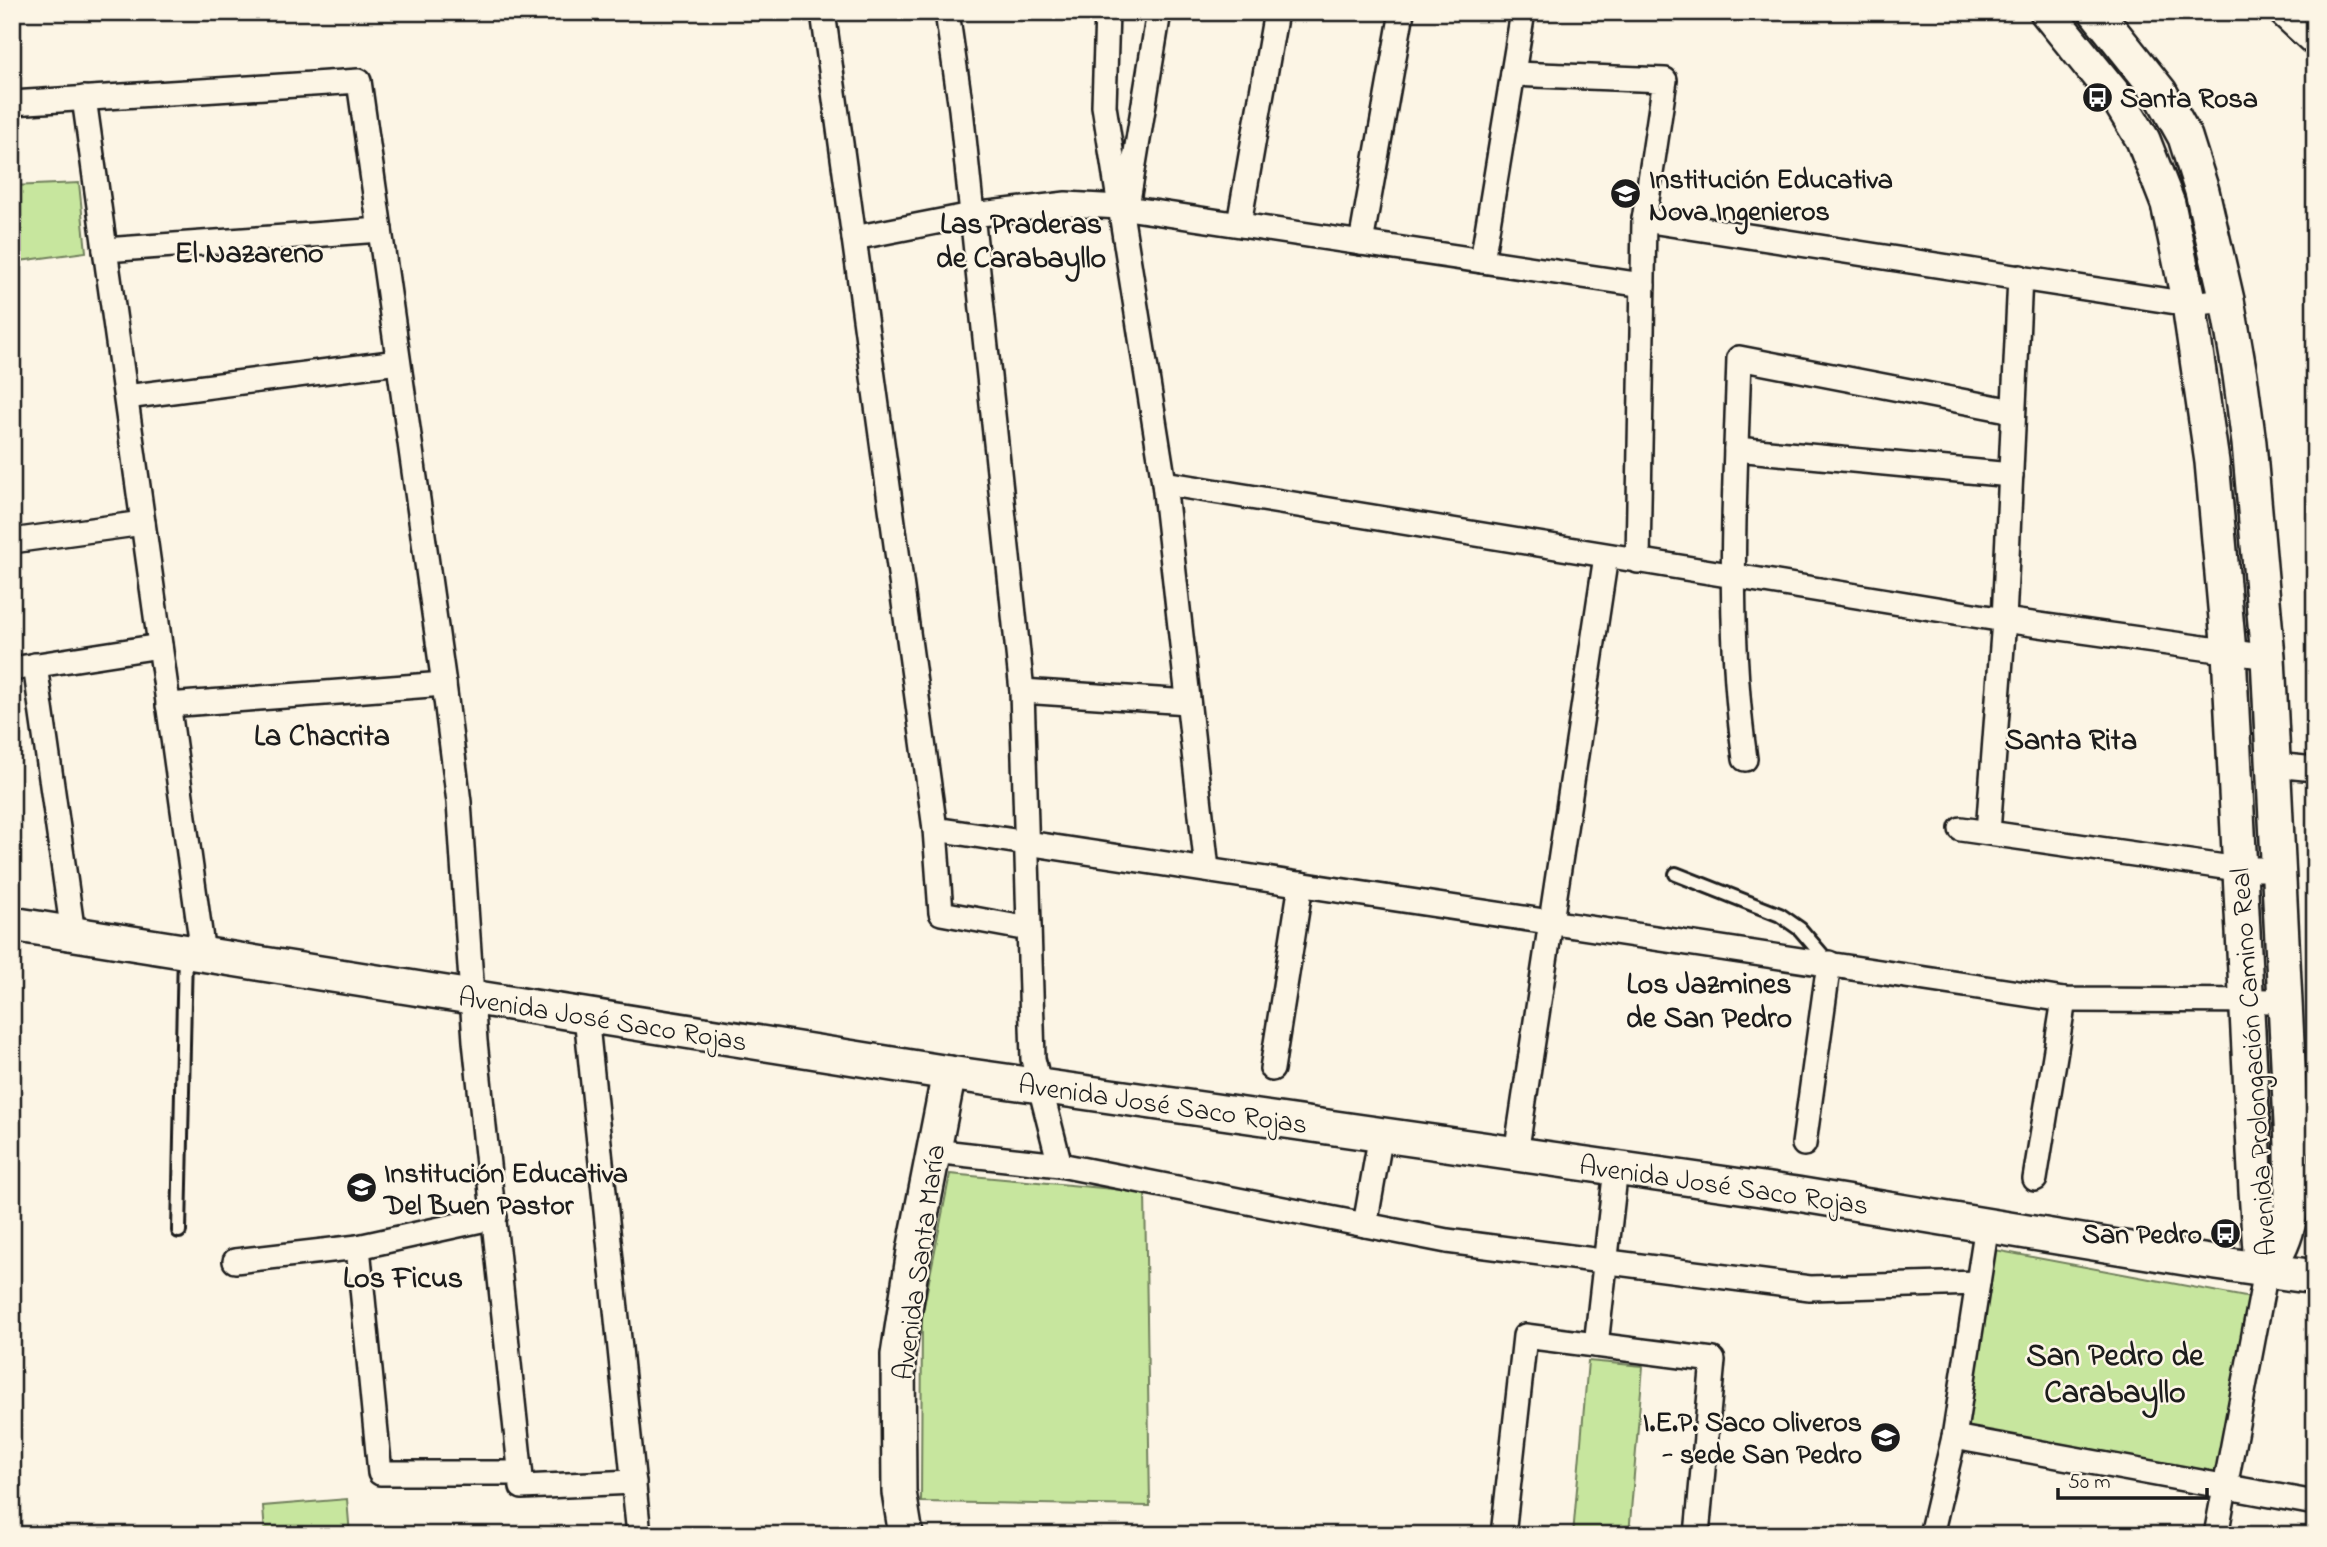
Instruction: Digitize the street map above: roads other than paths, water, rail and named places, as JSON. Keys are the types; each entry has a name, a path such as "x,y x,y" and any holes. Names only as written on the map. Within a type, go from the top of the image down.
{"main road":[{"name":"Avenida Prolongación Camino Real","path":"2047,12 2120,102 2143,140 2168,204 2189,304 2212,462 2229,652 2238,869 2260,1250 2266,1270"},
{"name":"Avenida Prolongación Camino Real","path":"2096,12 2160,92 2185,137 2199,178 2227,300 2246,416 2268,657 2292,1144 2292,1213 2284,1243 2266,1270"},
{"name":"Avenida José Saco Rojas","path":"12,924 949,1073 1616,1168 2315,1277"},
{"name":"Avenida Santa María","path":"906,1535 899,1492 898,1355 914,1251 949,1073"}],"street":[{"path":"823,12 935,829 942,912 1030,929"},
{"path":"947,12 972,215 1023,691 1033,1059 1060,1165"},
{"path":"1107,12 1104,106 1124,207 1164,483 1207,869"},
{"path":"1124,207 1159,12"},
{"path":"1240,224 1276,12"},
{"path":"1361,243 1402,12"},
{"path":"1482,261 1523,12"},
{"path":"2278,12 2315,45"},
{"path":"1513,74 1665,80 1644,220 1638,561"},
{"path":"12,103 359,81 459,802 473,997 522,1488 634,1482"},
{"path":"84,98 169,705 194,953"},
{"path":"854,238 972,215 1066,204 1124,207 1643,285"},
{"path":"1644,220 2189,304 2227,300"},
{"path":"105,250 380,230"},
{"path":"1988,832 2004,620 2020,277"},
{"path":"1745,759 1736,697 1733,576 1739,358 2013,411"},
{"path":"126,397 398,362"},
{"path":"1737,449 2011,475"},
{"path":"1164,483 2004,620 2268,657"},
{"path":"12,541 143,523"},
{"path":"1516,1154 1606,556"},
{"path":"74,934 24,667 160,646"},
{"path":"169,705 444,684"},
{"path":"1023,691 1188,702"},
{"path":"2274,765 2315,769"},
{"path":"1961,828 2238,869 2279,869"},
{"path":"935,829 2064,1000 2285,1001"},
{"path":"1272,1069 1301,884"},
{"path":"1804,1144 1829,963"},
{"path":"2035,1180 2064,1000"},
{"path":"586,1015 639,1535"},
{"path":"1364,1225 1381,1134"},
{"path":"933,1151 1060,1165 1447,1241 1810,1288 1978,1283"},
{"path":"1596,1345 1616,1168"},
{"path":"235,1261 358,1247 495,1217"},
{"path":"1931,1535 1954,1437 1987,1225"},
{"path":"358,1247 380,1473 520,1472"},
{"path":"2216,1535 2266,1270"},
{"path":"1503,1535 1525,1336 1713,1360 1697,1535"},
{"path":"1954,1437 2315,1503"}],"lane":[{"path":"1676,874 1780,915 1800,929 1829,963"},
{"path":"179,1231 194,953"}],"place":[{"name":"Santa Rosa","path":"2097,97"},
{"name":"Institución Educativa Nova Ingenieros","path":"1626,194"},
{"name":"Institución Educativa Del Buen Pastor","path":"361,1188"},
{"name":"San Pedro","path":"2225,1233"},
{"name":"I.E.P. Saco Oliveros - sede San Pedro","path":"1885,1437"}],"district":[{"name":"Las Praderas de Carabayllo","path":"1021,240"},
{"name":"El Nazareno","path":"249,252"},
{"name":"La Chacrita","path":"322,735"},
{"name":"Santa Rita","path":"2071,739"},
{"name":"Los Jazmines de San Pedro","path":"1709,1000"},
{"name":"Los Ficus","path":"403,1277"},
{"name":"San Pedro de Carabayllo","path":"2115,1372"}]}
